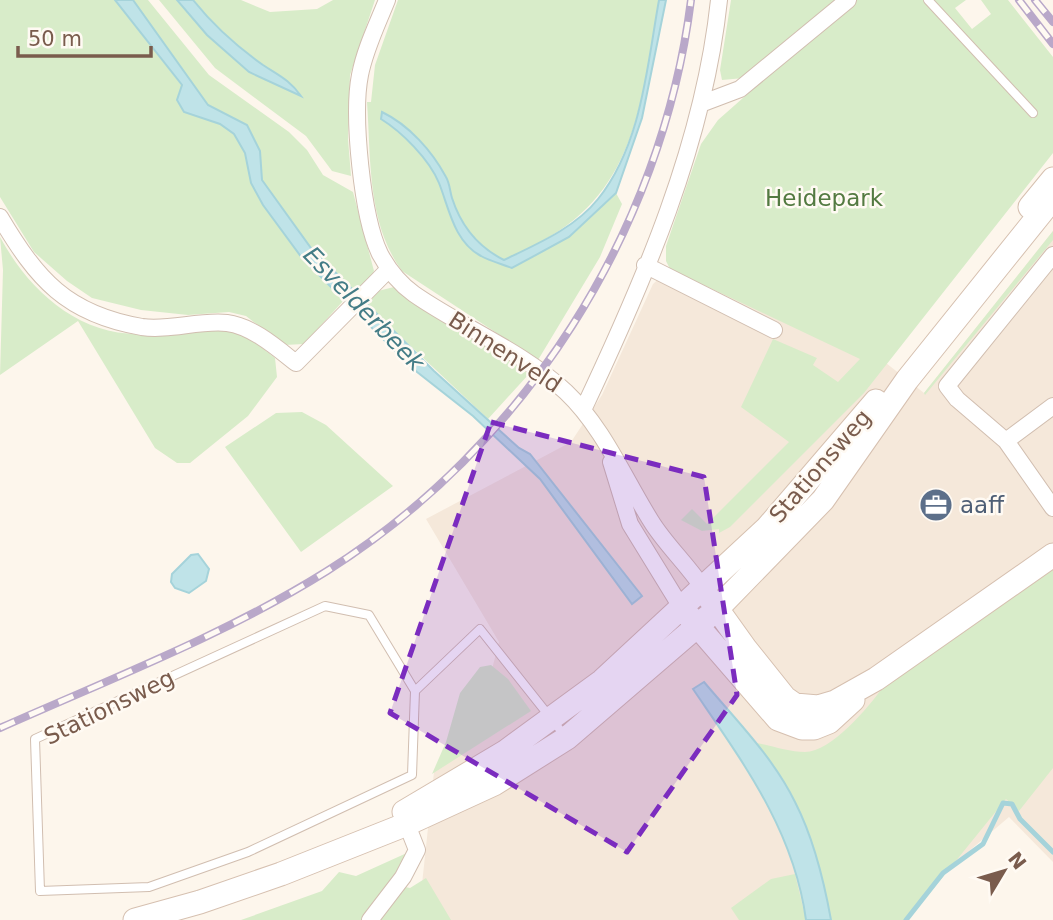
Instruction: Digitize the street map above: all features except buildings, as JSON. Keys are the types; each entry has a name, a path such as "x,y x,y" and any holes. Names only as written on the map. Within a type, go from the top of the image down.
{"main road":[{"name":"Stationsweg","path":"135,920 200,902 348,848 405,818 552,720 602,681 767,528 857,425 1053,178"},
{"name":"Stationsweg","path":"405,818 494,784 567,738 717,609 823,500 907,380 1053,198"},
{"path":"703,588 745,648 794,705 808,709 827,706 876,679 1053,555"},
{"path":"681,607 778,719 789,725 814,728 830,722 876,679"}],"street":[{"name":"Binnenveld","path":"387,0 368,48 358,99 367,204 376,243 389,269 413,293 541,371 583,410 653,524 684,560 703,588"},
{"path":"583,410 645,265 703,103 719,0"},
{"path":"703,103 740,89 848,0"},
{"path":"0,217 27,262 57,294 86,310 142,327 228,323 250,331 296,363 389,269"},
{"path":"1053,255 947,386 957,399 1006,441 1053,508"},
{"path":"645,265 774,330"},
{"path":"1006,441 1053,406"},
{"name":"Binnenveld","path":"608,449 617,489 630,524 681,607"},
{"path":"370,920 403,877 417,850 405,818"}],"lane":[{"path":"928,0 1033,113"},
{"name":"Stationsweg","path":"325,606 369,615 415,691 412,775 248,852 149,887 40,891 35,739 325,606"},
{"path":"415,691 480,629 567,738"}],"highlighted area":[{"path":"491,422 704,477 737,695 627,852 390,713"}],"shaded area":[{"path":"1053,231 1053,862 1009,817 888,920 424,920 422,884 434,772 491,673 499,642 426,519 571,442 602,395 653,284 672,267 858,355 886,363 924,393"}],"green space":[{"path":"0,0 115,0 182,86 184,111 216,122 233,133 243,148 264,206 292,243 344,300 304,344 284,345 246,316 229,312 188,315 141,310 92,298 67,281 34,252 0,197"},
{"path":"133,0 148,0 209,75 289,132 307,150 323,175 353,192 374,271 369,279 353,291 311,248 262,180 260,151 247,125 208,105"},
{"path":"159,0 241,0 270,12 317,9 333,0 375,0 350,75 348,139 351,176 332,171 306,136 215,68"},
{"path":"398,0 659,0 640,105 617,168 598,195 574,220 542,241 569,237 616,193 622,204 600,257 538,360 402,271 382,232 373,190 367,102 371,102 375,65"},
{"path":"731,0 840,0 744,78 722,80 720,70"},
{"name":"Heidepark","path":"855,0 966,0 955,8 972,29 991,14 981,0 1008,0 1053,57 1053,153 864,393 730,527 719,533 719,529 702,531 681,520 692,509 707,524 789,442 741,407 773,339 817,358 813,365 838,382 860,359 670,269 666,261 666,246 701,144 718,120 752,90 750,87"},
{"path":"1053,231 1053,240 925,395 924,393"},
{"path":"0,237 11,256 40,291 74,317 115,332 138,334 211,329 235,332 251,339 275,358 277,377 248,416 190,463 177,463 155,448 78,321 0,375 3,270"},
{"path":"394,287 529,374 488,419 367,305 378,291"},
{"path":"302,412 326,425 393,486 301,552 225,447 276,413"},
{"path":"1053,564 1053,768 1019,811 1006,799 908,920 831,920 826,894 795,802 757,743 805,752 826,745 869,706 883,687"},
{"path":"491,665 508,679 531,711 432,774 446,742 460,693 480,667"},
{"path":"409,852 391,884 410,888 426,878 451,920 241,920 322,891 339,872 356,876"},
{"path":"795,874 806,920 739,920 731,908 771,879"}],"water":[{"name":"Esvelderbeek","path":"115,0 133,0 208,105 247,125 260,151 262,180 311,248 434,371 519,448 530,454 642,596 632,604 540,479 473,416 412,368 302,258 263,205 251,183 245,153 234,134 220,124 184,112 177,100 182,85"},
{"path":"177,0 193,0 234,43 288,82 301,96 249,72 207,35"},
{"path":"659,0 666,0 642,118 616,193 569,237 512,268 472,250 458,233 439,183 429,165 398,131 381,119 382,112 410,131 427,148 446,177 456,208 472,235 486,249 504,260 578,219 598,199 613,177 624,154 640,104"},
{"path":"198,554 209,569 206,581 189,593 175,588 171,582 172,574 191,555"},
{"path":"704,682 765,754 786,785 807,830 817,860 831,920 806,920 800,887 778,826 747,770 693,689"}],"waterway":[{"path":"906,920 943,873 983,844 1003,803 1012,804 1020,819 1053,852"}],"railway":[{"path":"0,728 208,636 288,594 327,571 398,520 463,462 521,397 572,326 615,250 650,170 675,86 691,0"},
{"path":"1019,0 1053,44"},
{"path":"1035,0 1053,22"}],"place":[{"name":"aaff","path":"936,505"}]}
